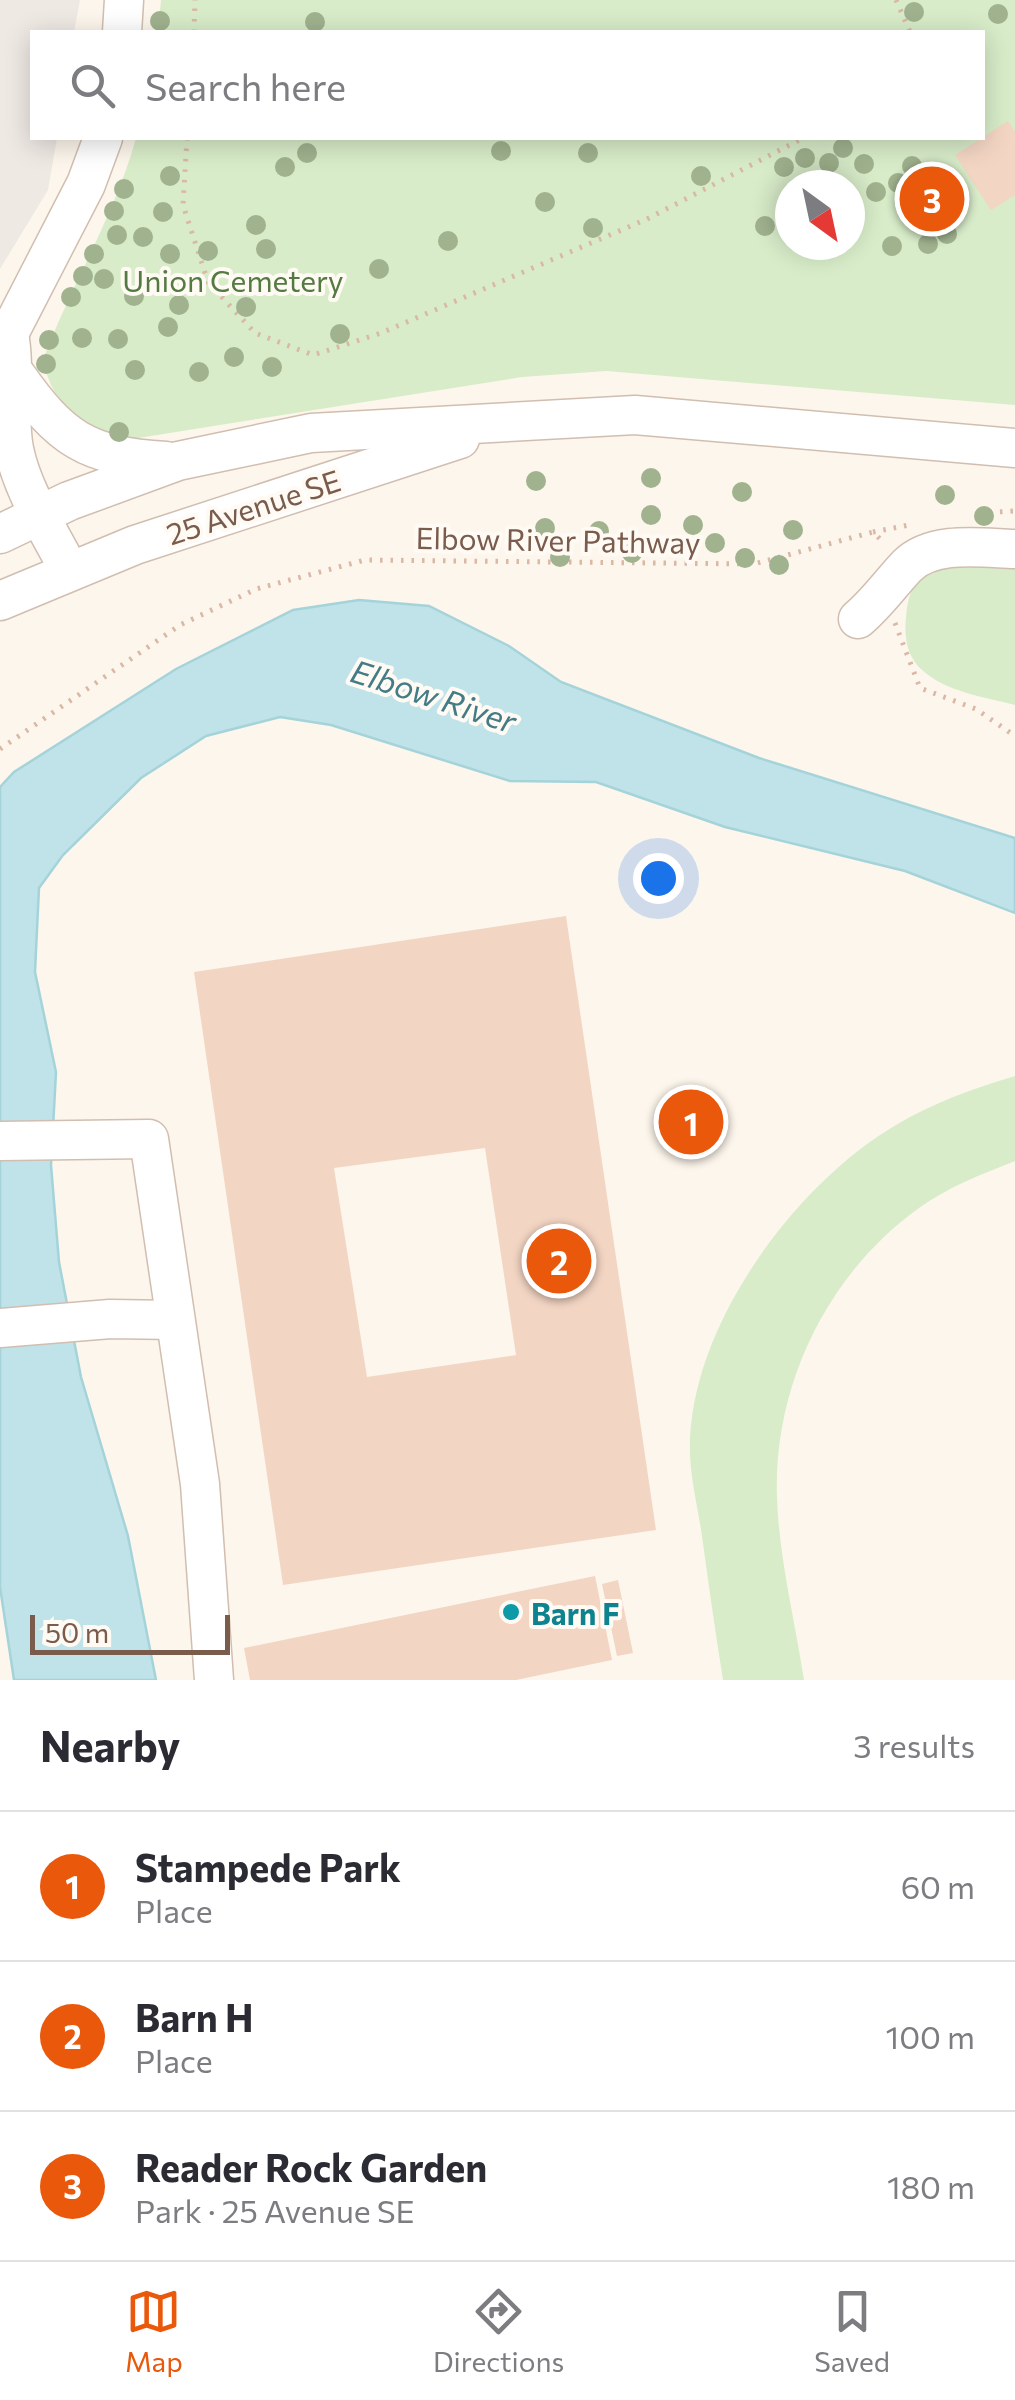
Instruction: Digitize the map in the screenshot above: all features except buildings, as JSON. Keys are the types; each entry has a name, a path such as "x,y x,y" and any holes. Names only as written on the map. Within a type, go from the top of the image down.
{"street":[{"path":"122,30 124,0"},
{"path":"69,570 14,452 8,355 103,140"},
{"path":"8,355 53,424 87,448 122,458 178,462"},
{"name":"25 Avenue SE","path":"0,534 41,514 178,462 310,433 635,415 1015,448"},
{"name":"25 Avenue SE","path":"11,596 69,570 510,422"},
{"path":"0,546 11,596"},
{"path":"874,614 908,565 936,550 1015,549"},
{"path":"0,1140 149,1139 200,1484 214,1680"},
{"path":"0,1328 110,1318 176,1320"}],"path":[{"path":"194,30 196,0"},
{"path":"896,0 909,30"},
{"path":"187,140 183,206 208,282 255,333 313,355 382,332 647,219 799,140"},
{"name":"Elbow River Pathway","path":"0,749 180,625 256,589 364,560 482,565 754,564 873,532 908,565"},
{"path":"874,614 920,688 976,710 1015,736"}],"shaded area":[{"path":"0,0 80,0 74,30 30,30 30,140 57,140 48,190 0,269"}],"green space":[{"name":"Union Cemetery","path":"161,0 1015,0 1015,405 606,371 522,377 132,439 115,436 99,432 73,416 54,392 43,360 117,195 135,140 985,140 985,30 158,30"},
{"path":"957,559 1015,559 1015,705 966,693 931,677 912,658 905,625 910,595 928,568"},
{"path":"1015,1076 1015,1161 942,1194 886,1235 857,1265 833,1299 796,1374 778,1456 777,1498 784,1566 804,1680 723,1680 690,1454 693,1407 706,1360 726,1312 785,1223 857,1151 924,1110"}],"water":[{"name":"Elbow River","path":"359,600 429,606 509,646 561,682 759,758 1015,838 1015,913 905,871 725,827 596,782 510,781 331,725 280,717 206,736 141,778 63,855 39,888 35,972 56,1072 51,1165 59,1262 81,1377 128,1536 156,1680 14,1680 0,1587 0,787 14,772 176,669 293,610"}],"place":[{"name":"Reader Rock Garden","path":"932,199"},
{"name":"Stampede Park","path":"691,1122"},
{"name":"Barn H","path":"559,1261"},
{"name":"Barn F","path":"511,1612"}]}
